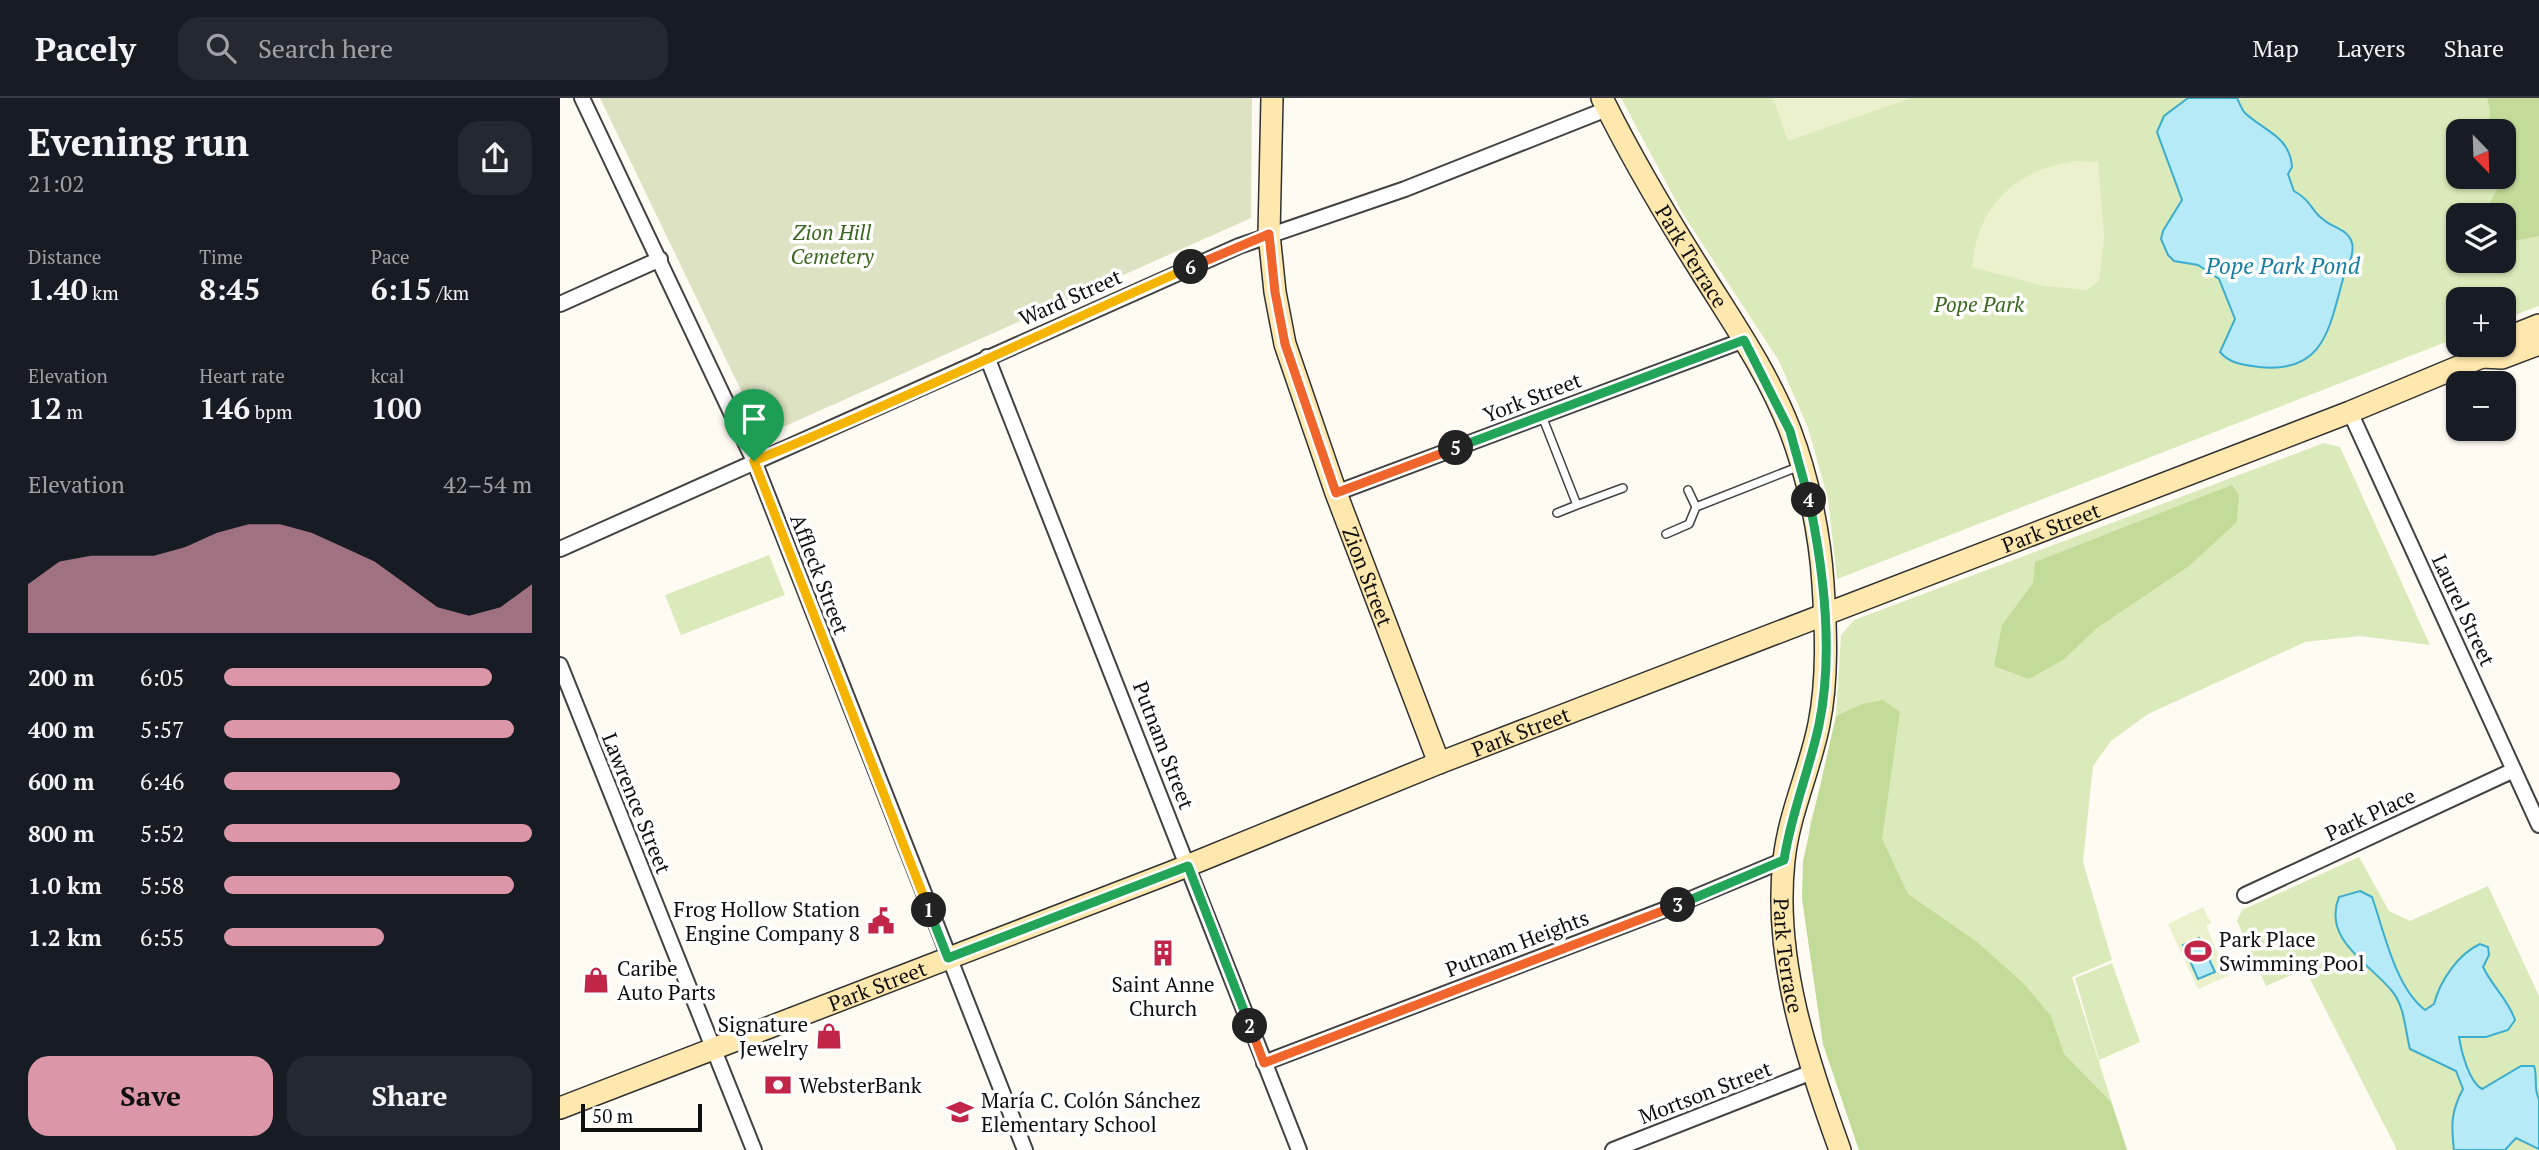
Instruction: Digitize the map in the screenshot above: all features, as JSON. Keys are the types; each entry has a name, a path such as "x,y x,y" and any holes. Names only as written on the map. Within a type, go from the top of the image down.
{"main road":[{"name":"Zion Street","path":"1272,98 1269,234 1275,292 1285,344 1336,493 1440,763"},
{"name":"Park Terrace","path":"1604,103 1650,190 1744,340 1790,431 1818,541 1825,673 1819,723 1784,860 1782,896 1787,953 1812,1072 1840,1150"},
{"path":"2516,334 2539,325"},
{"name":"Park Street","path":"2516,353 2539,344"},
{"name":"Park Street","path":"560,1108 1188,866 1440,763 2350,412 2474,357"}],"street":[{"name":"Affleck Street","path":"582,98 754,461 1025,1150"},
{"name":"Ward Street","path":"560,549 1269,234 1405,189 1604,103"},
{"path":"560,304 660,260"},
{"name":"York Street","path":"1336,493 1744,340"},
{"name":"Putnam Street","path":"987,357 1299,1150"},
{"name":"Laurel Street","path":"2350,412 2539,825"},
{"name":"Lawrence Street","path":"560,666 754,1150"},
{"name":"Park Place","path":"2245,895 2514,770"},
{"name":"Putnam Heights","path":"1264,1063 1674,906 1784,860"},
{"name":"Mortson Street","path":"1613,1150 1812,1072"}],"lane":[{"path":"1542,416 1577,505"},
{"path":"1666,534 1689,524 1696,507 1800,466"},
{"path":"1557,513 1623,488"},
{"path":"1688,489 1696,507"}],"green space":[{"name":"Zion Hill Cemetery","path":"600,98 1252,98 1251,218 763,436"},
{"name":"Pope Park","path":"1621,98 2539,98 2539,306 2516,315 2516,287 2446,287 2446,342 1837,579 1828,499 1808,428 1779,361 1683,214"},
{"path":"1773,98 1911,98 1788,141"},
{"path":"2487,98 2539,98 2539,236 2516,241 2516,203 2490,203 2497,189 2516,189 2516,119 2490,119"},
{"path":"2076,161 2098,162 2104,237 2099,281 2087,290 2044,286 1972,267 1982,225 2003,194 2035,172"},
{"path":"2324,443 2340,447 2430,645 2360,636 2305,642 2148,714 2111,741 2093,766 2083,862 2112,960 2072,977 2127,1150 1859,1150 1823,1044 1802,898 1810,823 1836,716 1841,635 1854,620"},
{"path":"2232,485 2239,495 2237,522 2189,566 2097,628 2063,660 2029,679 1994,666 2002,625 2033,583 2035,562"},
{"path":"769,555 785,595 681,635 665,595"},
{"path":"1883,700 1900,712 1882,839 1908,894 1977,942 2023,983 2051,1016 2064,1054 2111,1102 2127,1150 1859,1150 1823,1044 1802,898 1803,861 1836,716 1862,704"},
{"path":"2359,857 2389,911 2410,921 2488,886 2539,996 2539,1150 2397,1150 2305,969 2266,986 2237,921 2242,910"},
{"name":"Park Place Swimming Pool","path":"2203,907 2211,923 2206,926 2228,976 2198,989 2168,924"},
{"path":"2112,963 2140,1042 2099,1060 2075,978"}],"water":[{"name":"Pope Park Pond","path":"2188,98 2237,98 2245,113 2275,135 2286,148 2292,167 2288,174 2294,191 2305,199 2319,216 2350,238 2353,248 2351,257 2327,331 2320,344 2298,363 2281,367 2259,367 2238,363 2224,356 2220,352 2235,319 2219,279 2198,265 2174,261 2168,255 2161,239 2182,200 2157,132 2164,116"},
{"path":"2360,891 2372,897 2398,973 2415,1000 2425,1010 2434,1004 2445,978 2464,954 2480,944 2488,947 2489,955 2483,967 2515,1020 2508,1030 2486,1037 2459,1037 2466,1066 2473,1080 2482,1089 2521,1066 2534,1066 2539,1099 2539,1149 2516,1138 2505,1150 2454,1150 2453,1118 2463,1089 2456,1071 2410,1049 2402,1011 2396,997 2350,949 2337,925 2335,912 2339,897"},
{"path":"2199,938 2215,972 2198,979 2183,945"}],"place":[{"name":"Frog Hollow Station Engine Company 8","path":"881,921"},
{"name":"Park Place Swimming Pool","path":"2198,951"},
{"name":"Saint Anne Church","path":"1163,953"},
{"name":"Caribe Auto Parts","path":"596,980"},
{"name":"Signature Jewelry","path":"829,1036"},
{"name":"WebsterBank","path":"778,1085"},
{"name":"María C. Colón Sánchez Elementary School","path":"960,1112"}],"route":[{"path":"1269,234 1275,292 1285,344 1336,493 1744,340 1790,431 1818,541 1823,583 1823,696 1812,753 1787,836 1784,860 1674,906 1264,1063 1188,866 948,958 754,461 853,420 987,357 1269,234"}]}
